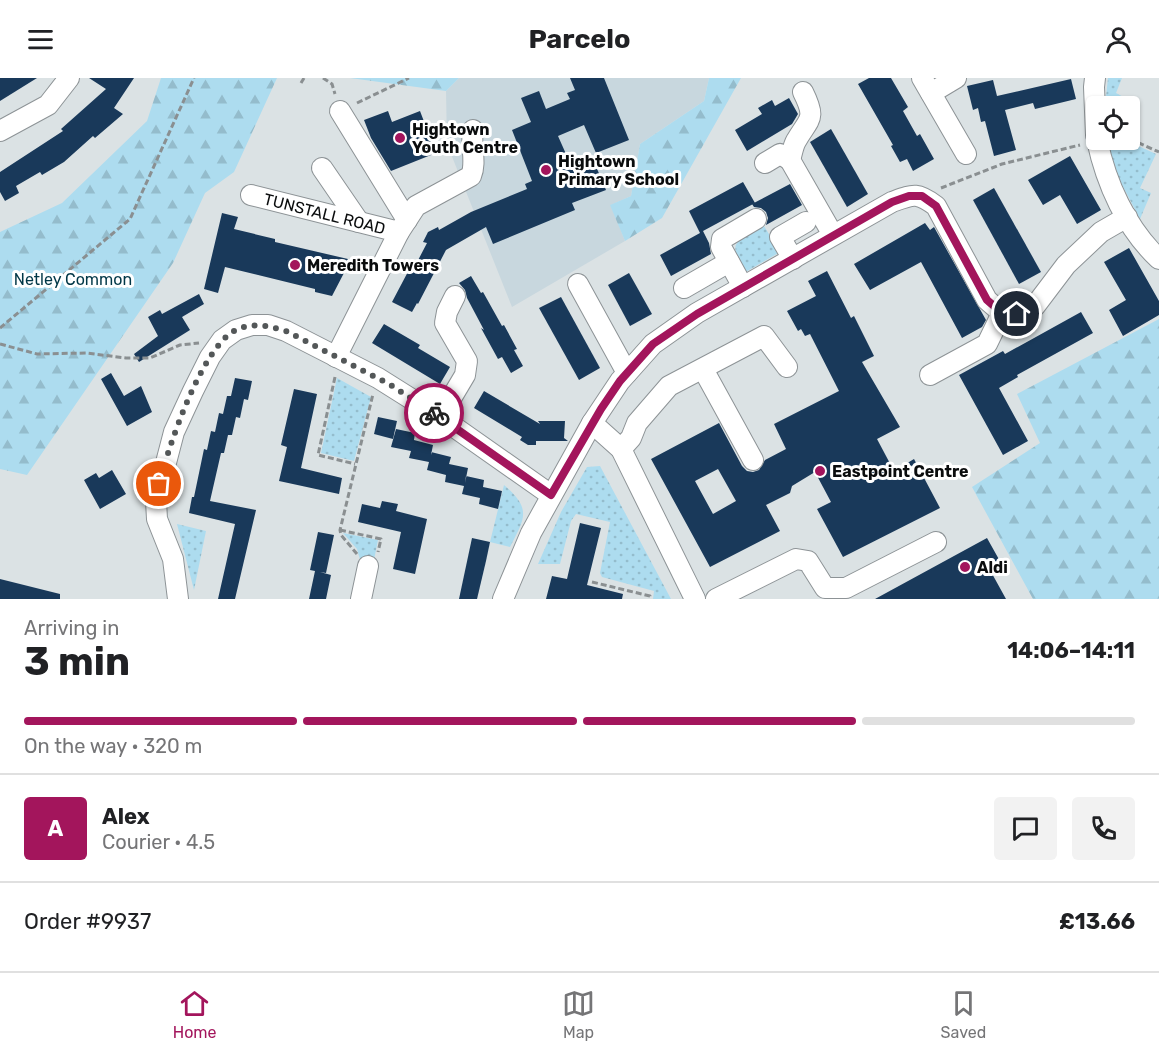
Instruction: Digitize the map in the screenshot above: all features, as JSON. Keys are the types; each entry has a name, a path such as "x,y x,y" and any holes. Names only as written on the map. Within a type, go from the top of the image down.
{"street":[{"path":"0,131 48,105 69,78"},
{"path":"956,78 927,86 966,154"},
{"path":"1095,78 1095,96"},
{"path":"790,160 795,142 809,124 811,108 803,92"},
{"path":"340,111 403,226"},
{"name":"TUNSTALL ROAD","path":"338,357 403,226 416,206 471,176 473,130"},
{"path":"1100,150 1114,195 1148,248 1159,259"},
{"path":"765,163 780,154 790,160 833,235"},
{"path":"322,168 359,222"},
{"name":"TUNSTALL ROAD","path":"251,195 359,222 403,226"},
{"path":"503,599 531,533 592,423 627,374 653,344 697,314 892,202 909,196 922,196 936,206 987,300 1002,313 1017,314 1035,306 1066,265 1101,232 1127,217"},
{"path":"743,287 720,247 722,239 756,219"},
{"path":"793,259 780,237 806,222"},
{"path":"684,288 729,262"},
{"path":"578,284 627,374"},
{"path":"440,417 465,375 467,361 445,323 447,312 455,296"},
{"path":"930,375 987,344 1002,313"},
{"path":"178,599 172,559 157,519 156,501 174,432 210,357 222,340 236,330 252,325 268,325 286,331 378,378 440,417 551,495"},
{"path":"621,449 631,438 637,423 669,386 764,336 787,367"},
{"path":"703,369 753,460"},
{"path":"592,423 621,449 695,599"},
{"path":"716,599 796,559 808,561 825,588 846,588 936,542"},
{"path":"360,599 368,566"}],"path":[{"path":"0,328 130,219 194,78"},
{"path":"301,83 304,78"},
{"path":"340,111 409,78"},
{"path":"922,196 1002,164 1086,141"},
{"path":"1140,143 1159,152"},
{"path":"0,344 37,354 86,353 126,358 150,358 180,345 222,340"},
{"path":"338,357 318,455 355,464"},
{"path":"339,530 381,539 374,567 358,564 356,551 339,530 378,378"},
{"path":"592,582 650,596 650,599"}],"shaded area":[{"name":"Hightown Primary School","path":"459,78 709,78 704,101 640,144 631,196 611,205 625,241 512,307 447,144 446,91"}],"green space":[{"name":"Netley Common","path":"161,78 277,78 234,172 205,193 173,263 27,475 0,469 0,232 62,203 147,121"},
{"path":"350,78 459,78 446,91"},
{"path":"709,78 741,78 662,218 625,241 610,205 631,196 640,144 704,101"},
{"path":"1108,78 1122,78 1116,93 1122,96 1106,96"},
{"path":"1140,147 1156,154 1140,188 1151,193 1140,219 1119,179 1110,150 1140,150"},
{"path":"764,226 780,252 744,273 735,248 740,240"},
{"path":"1159,319 1159,599 1033,599 972,487 1040,443 1017,394"},
{"path":"337,378 371,397 354,461 321,453"},
{"path":"600,466 671,599 653,599 654,591 602,577 600,573 610,522 576,514 571,521 560,564 538,564 561,512 587,467"},
{"path":"504,485 519,501 523,514 510,547 490,542"},
{"path":"177,524 206,531 194,590"},
{"path":"343,533 378,540 373,565 361,563 357,549"}],"building":[{"path":"0,78 37,78 0,101"},
{"path":"89,78 134,78 114,108 123,114 95,138 93,136 64,162 16,186 19,193 5,201 0,192 0,172 63,131 61,129 106,89"},
{"path":"570,78 604,78 629,140 596,153 584,125 558,136 574,172 595,164 606,190 572,203 575,210 493,244 486,227 446,250 412,312 392,302 411,266 414,268 427,243 423,242 428,232 438,227 439,230 471,212 527,189 525,184 532,181 512,130 531,122 521,98 539,91 546,109 570,99 567,93 575,90"},
{"path":"869,78 891,78 908,107 903,111 917,136 920,134 934,159 913,171 907,159 900,162 891,146 893,145 858,84"},
{"path":"1071,79 1076,99 1035,109 1033,103 1005,110 1016,150 994,156 985,121 981,122 978,108 973,110 967,86 993,80 997,96"},
{"path":"789,98 798,114 792,124 747,151 735,130 762,114 758,108 772,100 775,106"},
{"name":"Hightown Youth Centre","path":"388,111 392,122 420,111 436,153 391,171 371,138 364,120"},
{"path":"831,129 868,194 847,207 810,142"},
{"path":"1070,156 1101,210 1077,224 1060,195 1043,205 1028,180"},
{"path":"743,182 755,203 703,231 711,254 671,276 660,255 700,233 689,211"},
{"path":"790,184 802,205 766,225 768,218 766,212 752,204"},
{"path":"994,188 1041,272 1019,284 973,200"},
{"name":"Meredith Towers","path":"222,213 238,217 234,229 275,239 275,242 348,259 345,271 332,296 315,292 315,289 225,267 218,293 204,289"},
{"path":"925,223 930,230 934,227 986,320 982,327 962,338 921,262 870,290 854,264"},
{"path":"1129,248 1159,301 1159,315 1123,336 1109,310 1126,300 1104,262"},
{"name":"Eastpoint Centre","path":"827,271 851,318 854,316 874,356 862,362 900,427 877,439 894,471 914,459 940,508 843,557 817,509 831,502 815,472 792,486 790,493 766,505 780,531 710,567 651,459 719,423 742,466 747,471 759,470 765,460 786,449 774,424 839,391 810,334 805,336 801,329 798,331 787,311 816,296 808,281","holes":["718,469 736,501 713,514 695,481"]},
{"path":"629,273 652,314 630,326 608,285"},
{"path":"471,276 517,349 514,350 523,366 511,373 502,357 498,359 481,328 484,330 465,290 459,283"},
{"path":"199,294 204,304 182,317 190,330 139,362 134,354 158,336 148,317 160,310 162,314"},
{"path":"561,297 600,368 579,380 539,308"},
{"path":"1081,312 1093,333 1017,375 1018,377 999,388 1028,441 1003,455 959,375 1003,351 1005,354"},
{"path":"384,324 420,345 418,348 450,367 440,384 372,343"},
{"path":"111,373 124,396 141,386 152,412 127,426 101,379"},
{"path":"235,378 252,381 248,400 244,399 240,418 236,417 232,435 228,435 224,453 221,453 210,501 256,510 235,599 218,599 235,524 189,513 204,449 207,450 211,431 215,432 219,413 223,414 227,396 231,396"},
{"path":"294,389 317,394 301,468 342,478 339,494 279,481 287,447 281,445"},
{"path":"484,391 540,424 538,421 565,421 564,438 568,441 536,441 536,445 528,445 520,440 522,437 474,408"},
{"path":"378,417 397,421 393,439 374,434"},
{"path":"396,429 415,433 414,440 433,445 432,452 451,457 449,464 468,468 466,476 484,480 483,487 502,491 498,509 479,504 480,498 462,494 464,486 445,482 446,475 427,470 429,462 409,458 411,451 391,447"},
{"path":"112,470 126,494 100,509 84,480 96,473 99,478"},
{"path":"382,501 398,504 396,511 427,519 415,574 393,569 401,532 358,522 362,504 380,508"},
{"path":"580,523 601,528 587,585 623,594 622,599 546,599 552,576 567,579"},
{"path":"318,532 334,535 326,573 320,572 331,575 326,599 309,599 315,571 310,570"},
{"path":"472,538 490,542 486,561 477,599 459,599"},
{"name":"Aldi","path":"987,538 1001,563 990,570 1006,599 875,599"},
{"path":"0,579 60,594 60,599 0,599"}],"way so far":[{"path":"159,484 174,432 210,357 222,340 236,330 252,325 268,325 286,331 389,384 434,413"}],"place":[{"name":"Hightown Youth Centre","path":"400,138"},
{"name":"Hightown Primary School","path":"546,170"},
{"name":"Meredith Towers","path":"295,265"},
{"name":"Eastpoint Centre","path":"820,471"},
{"name":"Aldi","path":"965,567"}],"route":[{"path":"434,413 551,495 601,409 620,381 653,344 697,314 833,235 892,202 909,196 922,196 936,206 987,300 1002,313 1017,314"}]}
